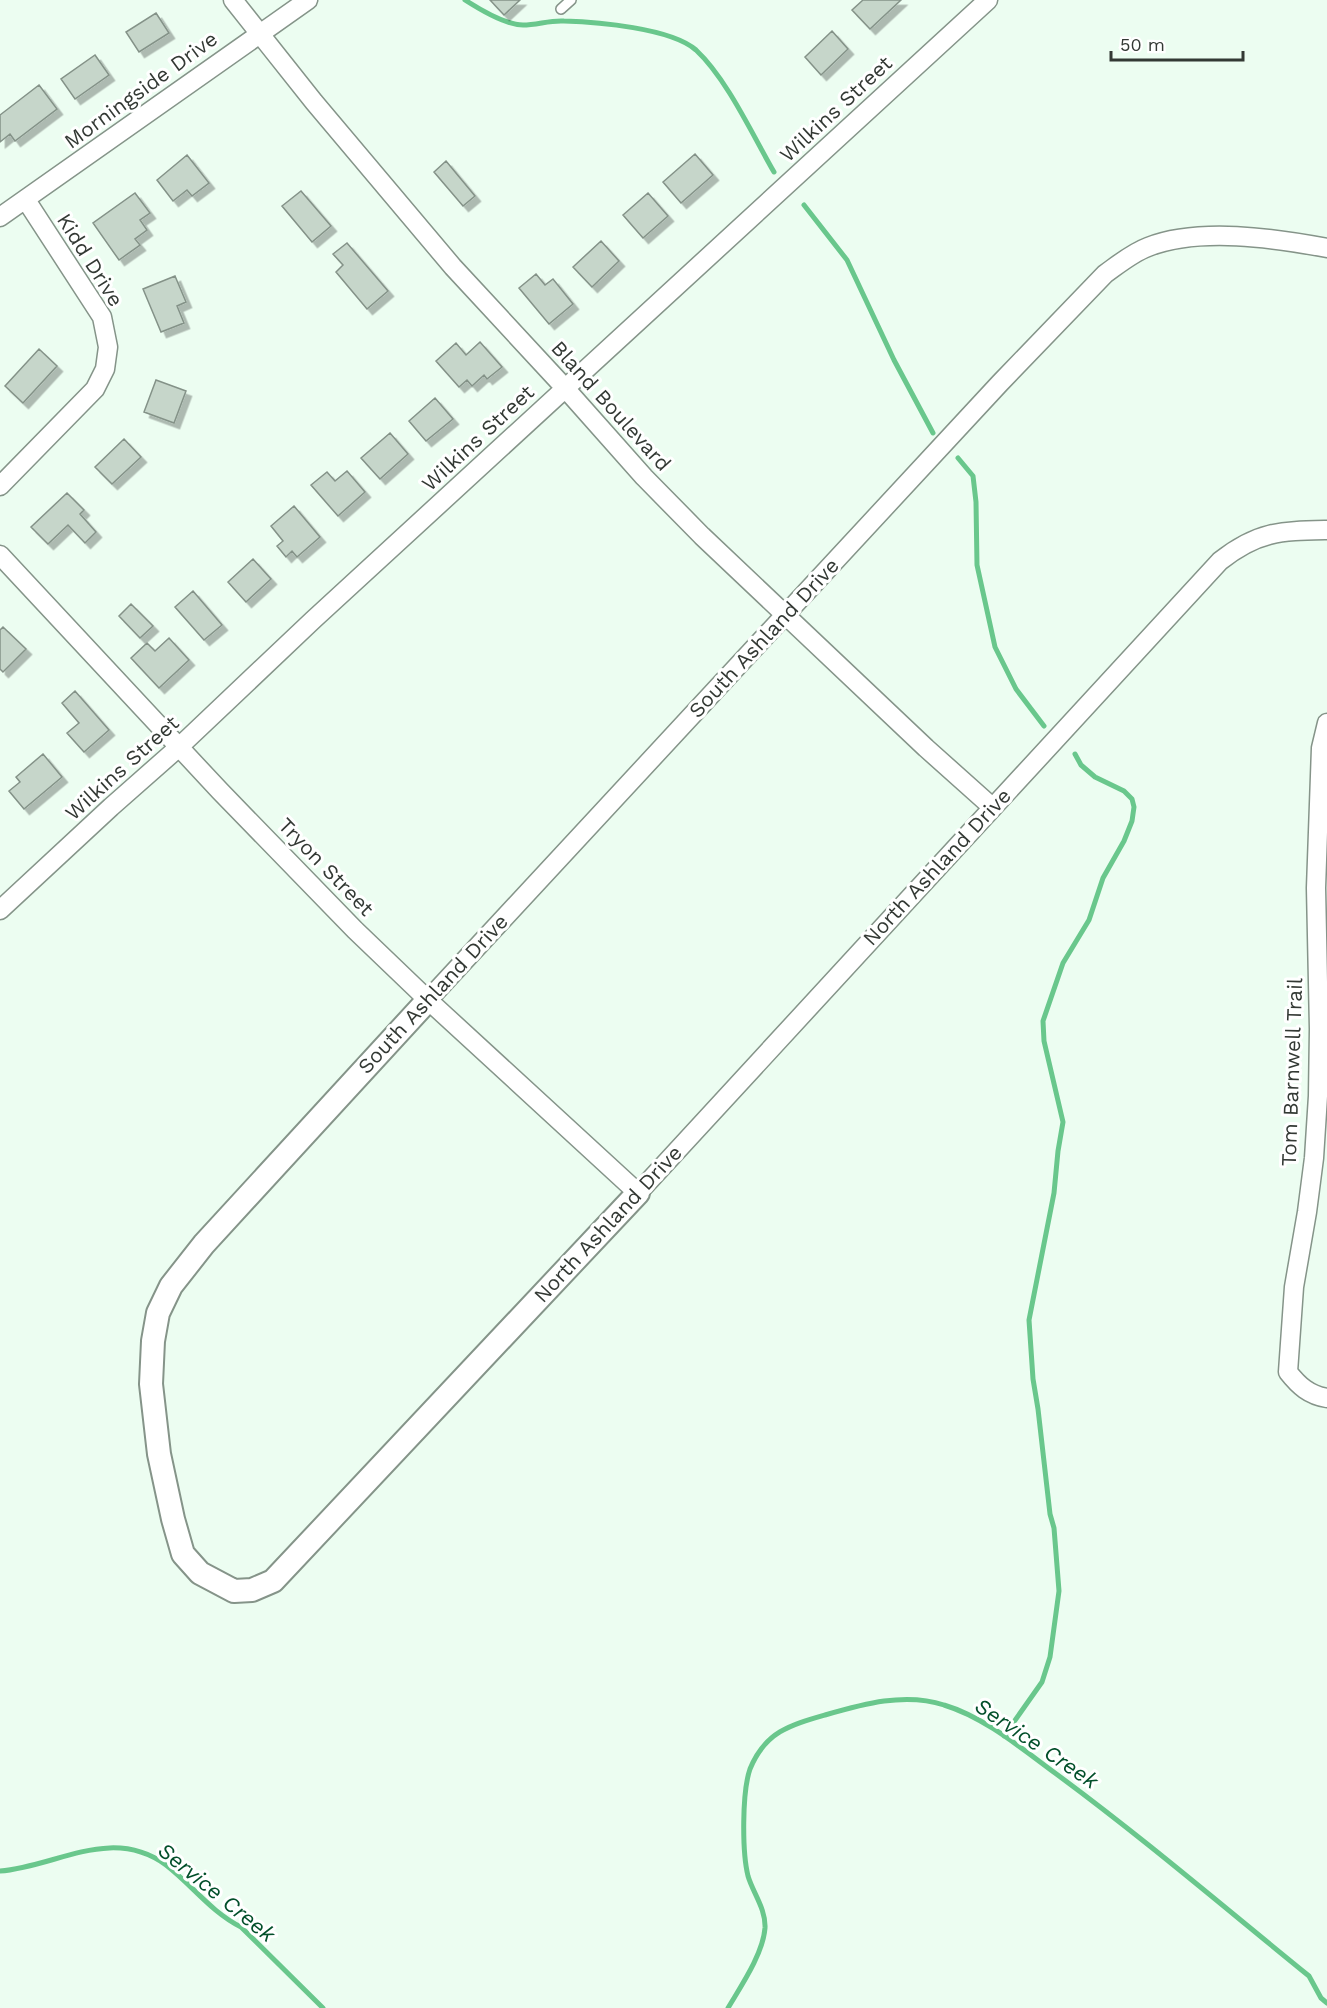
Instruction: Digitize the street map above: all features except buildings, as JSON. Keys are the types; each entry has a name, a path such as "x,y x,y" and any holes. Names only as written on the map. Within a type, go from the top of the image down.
{"street":[{"name":"Bland Boulevard","path":"233,0 314,102 453,267 644,477 702,536 926,748 992,807"},
{"name":"Morningside Drive","path":"0,217 308,0"},
{"name":"Wilkins Street","path":"0,910 988,0"},
{"name":"Kidd Drive","path":"0,486 95,389 105,369 108,347 102,317 26,200"},
{"name":"South Ashland Drive","path":"268,1174 1000,383 1105,274 1125,259 1155,245 1195,236 1234,236 1327,248"},
{"name":"North Ashland Drive","path":"268,1174 204,1244 171,1286 158,1313 153,1341 151,1384 159,1454 183,1554 200,1573 234,1591 252,1590 273,1581 638,1193 1221,561 1237,548 1256,538 1276,532 1327,530"},
{"name":"Tryon Street","path":"0,555 179,747 347,922 428,1000 638,1193"},
{"name":"Tom Barnwell Trail","path":"1327,723 1321,748 1316,888 1318,1096 1314,1158 1294,1287 1288,1372 1297,1384 1309,1393 1327,1398"}],"lane":[{"path":"561,9 571,0"}],"waterway":[{"path":"465,0 493,16 516,24 528,25 559,21 614,25 652,31 685,42 696,50 718,76 774,172"},
{"path":"804,205 847,260 894,360 933,433"},
{"path":"958,458 973,476 976,502 977,565 995,647 1016,689 1044,726"},
{"path":"1004,1736 1042,1682 1050,1657 1059,1591 1054,1528 1050,1514 1033,1379 1029,1320 1054,1193 1063,1122 1044,1041 1043,1021 1063,963 1089,920 1103,878 1124,841 1132,821 1134,807 1132,799 1124,791 1095,777 1081,765 1075,754"},
{"name":"Service Creek","path":"728,2008 756,1959 765,1928 761,1908 748,1876 744,1838 747,1779 756,1756 771,1738 790,1727 854,1707 899,1700 929,1701 959,1710 988,1725 1015,1744 1120,1822 1309,1976 1321,1998 1327,2003"},
{"name":"Service Creek","path":"0,1871 104,1848 125,1849 145,1854 166,1865 220,1914 241,1927 323,2008"}]}
